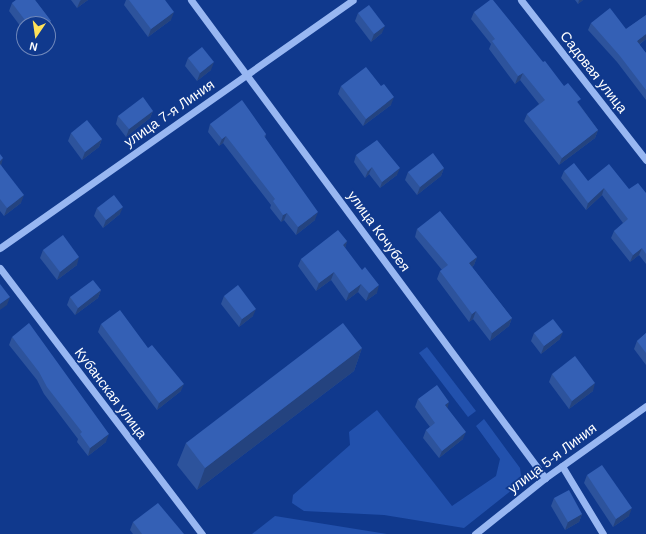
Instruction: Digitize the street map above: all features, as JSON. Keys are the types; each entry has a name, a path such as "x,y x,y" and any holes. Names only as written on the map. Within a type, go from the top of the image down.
{"street":[{"name":"улица Кочубея","path":"191,0 248,74 545,478"},
{"name":"улица 7-я Линия","path":"0,248 353,0"},
{"name":"Садовая улица","path":"521,0 646,160"},
{"name":"Кубанская улица","path":"0,268 202,534"},
{"name":"улица 5-я Линия","path":"475,534 545,478 646,406"},
{"path":"562,466 603,534"}],"shaded area":[{"path":"427,347 476,411 468,417 419,353"},
{"path":"377,410 452,506 496,476 500,459 476,426 484,419 520,468 522,482 464,528 384,515 304,511 292,503 293,495 350,445 349,432"},
{"path":"275,516 387,534 252,534"}],"building":[{"path":"16,0 35,0 47,16 22,16 12,3"},
{"path":"129,0 165,0 174,12 151,29"},
{"path":"490,0 493,0 543,62 545,61 564,86 568,83 581,99 577,102 598,130 562,158 527,114 545,100 523,73 518,76 492,41 495,39 474,12"},
{"path":"369,5 385,26 374,34 358,13"},
{"path":"610,8 626,29 646,15 646,34 637,41 646,53 646,90 620,56 591,23"},
{"path":"202,47 214,62 200,73 188,58"},
{"path":"366,67 381,86 384,84 394,97 366,119 341,86"},
{"path":"143,97 153,111 129,129 118,116"},
{"path":"242,100 266,134 264,136 318,212 298,227 287,213 283,215 273,201 275,199 226,136 222,139 210,124"},
{"path":"87,120 102,139 85,152 71,133"},
{"path":"377,140 400,168 382,182 372,167 368,171 356,155"},
{"path":"433,153 444,168 420,187 408,172"},
{"path":"0,154 3,158 0,161"},
{"path":"574,163 588,181 609,164 629,189 638,183 646,193 646,254 642,248 633,255 614,231 628,219 604,188 588,203 564,171"},
{"path":"0,164 24,195 7,208 0,199"},
{"path":"114,195 123,207 106,220 97,208"},
{"path":"440,211 477,257 469,263 512,318 492,333 476,311 472,314 440,271 448,265 417,229"},
{"path":"338,230 347,241 343,245 362,270 365,267 379,285 369,293 361,284 349,293 334,272 319,283 301,259"},
{"path":"63,235 79,257 60,272 43,250"},
{"path":"93,280 101,290 78,308 70,297"},
{"path":"0,284 10,297 0,304"},
{"path":"238,285 256,309 242,319 224,296"},
{"path":"120,310 148,348 152,345 184,384 159,403 101,324"},
{"path":"553,319 563,332 544,346 534,333"},
{"path":"29,323 109,434 90,448 80,434 82,432 47,387 39,372 12,337"},
{"path":"343,323 362,348 205,468 186,443"},
{"path":"646,333 646,353 637,341"},
{"path":"575,356 595,383 572,401 552,374"},
{"path":"437,385 449,402 445,405 466,432 442,451 426,430 435,423 418,399"},
{"path":"602,465 632,508 616,519 587,475"},
{"path":"569,490 582,514 568,522 554,498"},
{"path":"158,503 184,534 142,534 133,522"}]}
